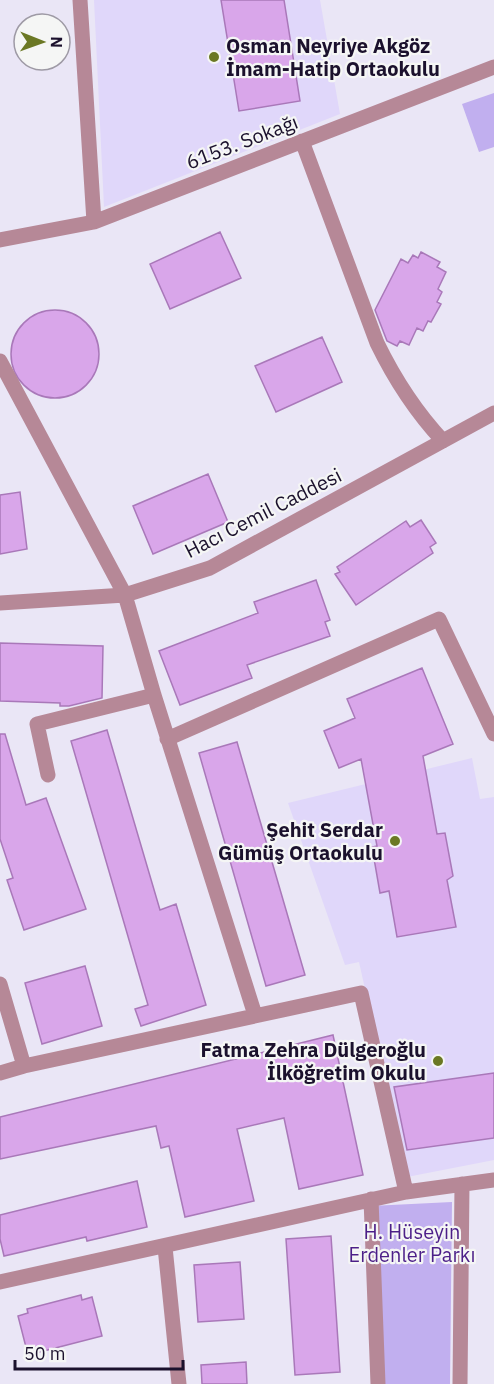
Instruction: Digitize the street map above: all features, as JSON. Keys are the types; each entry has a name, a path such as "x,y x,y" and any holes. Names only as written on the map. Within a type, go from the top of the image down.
{"street":[{"path":"80,0 94,222"},
{"name":"6153. Sokağı","path":"0,240 94,222 494,67"},
{"path":"302,141 377,344 390,372 407,399 443,441"},
{"path":"0,361 124,596 255,1015"},
{"name":"Hacı Cemil Caddesi","path":"0,603 124,596 210,568 494,413"},
{"path":"167,739 439,619 494,734"},
{"path":"48,775 37,724 153,694"},
{"path":"0,984 24,1066"},
{"path":"0,1073 361,993 406,1192"},
{"path":"0,1282 165,1247 371,1199 494,1180"},
{"path":"460,1384 462,1184"},
{"path":"371,1199 378,1384"},
{"path":"165,1247 179,1384"}],"shaded area":[{"name":"Osman Neyriye Akgöz İmam-Hatip Ortaokulu","path":"94,0 320,0 340,114 104,207"},
{"path":"472,758 480,799 494,797 494,1160 407,1177 359,962 345,965 288,803"}],"green space":[{"path":"494,93 494,147 479,152 462,104"},
{"name":"H. Hüseyin Erdenler Parkı","path":"452,1202 450,1384 378,1384 371,1206"}],"building":[{"path":"221,0 284,0 300,101 239,111"},
{"path":"220,232 241,278 170,309 150,264"},
{"path":"421,252 440,262 437,267 446,272 438,289 442,292 437,302 441,304 423,331 417,328 409,345 400,341 397,346 387,341 375,310 401,259 408,263 413,255 418,258"},
{"path":"55,310 80,317 92,329 99,354 92,379 80,391 55,398 30,391 18,379 11,354 18,329 30,317"},
{"path":"322,337 342,382 276,412 255,366"},
{"path":"208,474 228,522 153,554 133,506"},
{"path":"20,492 27,549 0,554 0,495"},
{"path":"421,520 436,543 430,547 433,553 356,605 335,574 340,572 337,567 406,521 410,527"},
{"path":"316,580 330,620 325,622 330,636 247,665 252,678 180,705 159,651 258,613 254,602"},
{"path":"0,643 103,646 102,698 69,706 60,706 60,703 0,701"},
{"path":"422,668 453,744 423,756 437,834 445,833 453,876 447,880 456,927 397,937 389,891 380,893 372,847 377,846 361,759 339,768 324,731 355,718 347,699"},
{"path":"107,730 160,910 176,904 206,1005 141,1026 135,1009 148,1005 71,741"},
{"path":"0,734 5,734 26,805 46,798 86,909 24,930 7,880 13,878 0,839"},
{"path":"237,742 305,975 266,986 199,753"},
{"path":"85,966 102,1026 42,1044 25,983"},
{"path":"333,1035 363,1175 299,1189 284,1118 237,1129 254,1201 185,1217 169,1146 161,1148 156,1126 0,1159 0,1117"},
{"path":"494,1073 494,1138 407,1150 394,1087"},
{"path":"137,1181 147,1227 87,1241 86,1237 4,1256 0,1239 0,1215"},
{"path":"331,1236 340,1372 295,1375 286,1239"},
{"path":"240,1262 244,1319 198,1322 194,1265"},
{"path":"81,1295 82,1300 92,1297 102,1336 28,1355 18,1316 28,1313 27,1309"},
{"path":"246,1362 247,1384 202,1384 201,1365"}],"place":[{"name":"Osman Neyriye Akgöz İmam-Hatip Ortaokulu","path":"214,57"},
{"name":"Şehit Serdar Gümüş Ortaokulu","path":"395,841"},
{"name":"Fatma Zehra Dülgeroğlu İlköğretim Okulu","path":"438,1061"}]}
